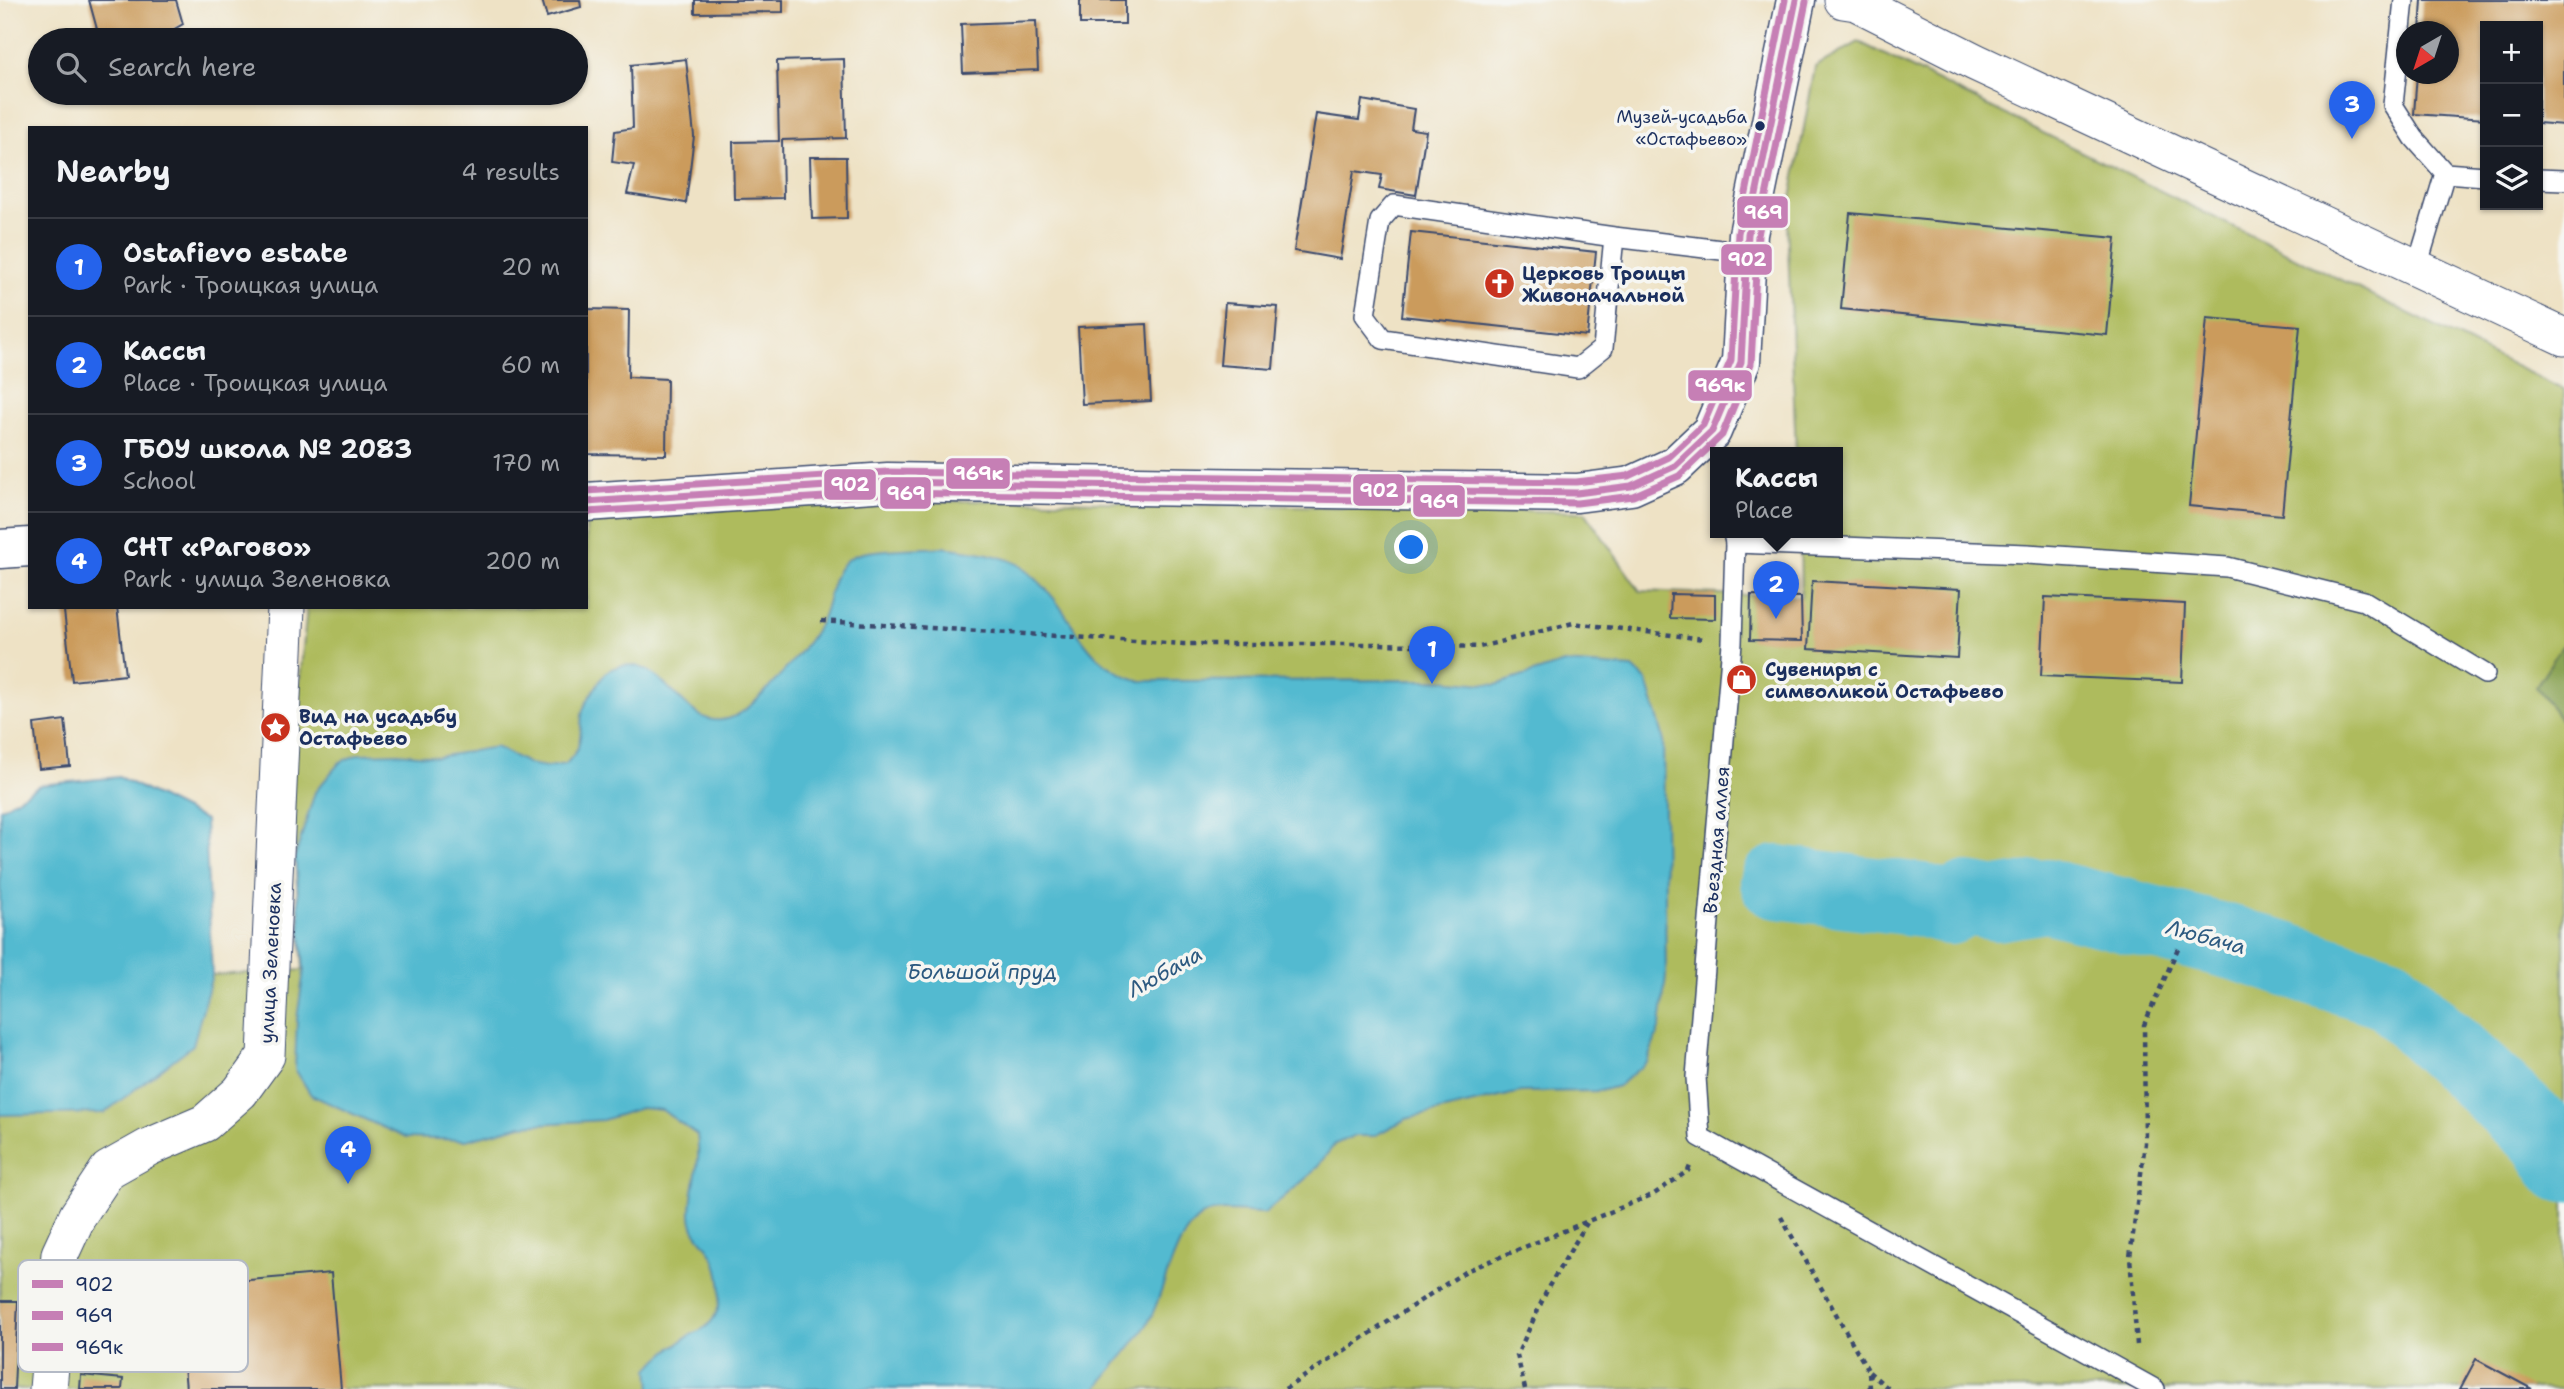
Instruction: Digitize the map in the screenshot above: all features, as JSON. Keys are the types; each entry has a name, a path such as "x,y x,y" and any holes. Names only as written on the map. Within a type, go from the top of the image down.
{"street":[{"path":"588,502 888,482 1577,493 1631,486 1675,466 1714,442 1741,362 1748,234 1796,0"},
{"path":"1843,0 1856,2 1975,62 2564,337"},
{"path":"0,549 28,547"},
{"name":"улица Зеленовка","path":"59,1260 78,1215 108,1170 149,1147 205,1122 240,1092 266,1056 286,609"}],"lane":[{"path":"2403,0 2393,105 2414,138 2445,173 2480,176"},
{"path":"2417,267 2445,173"},
{"path":"2543,179 2564,180"},
{"path":"1614,237 1603,348 1578,368 1383,339 1365,315 1380,221 1394,205 1746,253"},
{"path":"1734,538 2227,567 2364,601 2485,674"},
{"name":"Въездная аллея","path":"1700,1137 1696,1077 1732,643 1734,538"},
{"path":"1700,1137 2147,1385"}],"path":[{"path":"821,621 1183,644 1480,647 1573,623 1732,643"},
{"path":"2147,1385 2130,1257 2144,1143 2144,1025 2179,946"},
{"path":"1285,1389 1466,1271 1654,1194 1688,1171 1700,1137"},
{"path":"1776,1209 1869,1372 1889,1389"},
{"path":"1525,1389 1517,1355 1549,1286 1588,1222"},
{"path":"1869,1372 1870,1389"}],"green space":[{"path":"1859,42 2564,390 2564,1389 0,1389 0,947 212,975 303,970 292,761 307,609 588,609 588,524 755,506 1005,500 1585,512 1640,591 1801,597 1800,538 1843,538 1843,447 1796,447 1787,220 1815,67"},
{"path":"2564,643 2564,724 2536,686"}],"water":[{"name":"Большой пруд","path":"944,547 991,555 1020,565 1049,592 1080,637 1104,663 1141,681 1441,680 1496,685 1564,663 1633,668 1647,681 1663,736 1666,976 1660,1026 1647,1062 1618,1086 1600,1091 1521,1092 1406,1119 1374,1136 1353,1136 1335,1144 1311,1174 1265,1213 1217,1211 1198,1218 1179,1245 1146,1326 1096,1389 651,1389 649,1369 668,1350 707,1326 715,1316 720,1297 717,1265 694,1229 692,1221 691,1205 698,1157 697,1135 662,1110 641,1108 603,1120 522,1125 466,1140 406,1138 311,1095 295,1069 297,1019 304,970 295,857 315,792 340,762 359,754 399,753 437,757 496,747 529,764 547,767 566,764 578,747 583,710 595,688 609,670 629,665 645,669 702,716 718,720 737,715 758,699 812,635 823,616 836,574 849,558 878,551"},
{"path":"119,777 205,820 212,975 193,1045 104,1113 0,1115 0,809 40,785"}],"building":[{"path":"89,0 176,0 183,24 176,28 97,28"},
{"path":"542,0 580,0 581,7 547,17"},
{"path":"695,0 783,0 783,12 695,13"},
{"path":"1080,0 1125,0 1125,24 1080,24"},
{"path":"2422,0 2564,0 2564,125 2543,123 2543,21 2480,21 2480,119 2414,114 2416,84 2459,84 2459,21 2421,21"},
{"path":"1036,21 1038,70 963,73 961,24"},
{"path":"686,59 694,136 686,203 627,194 634,165 612,162 615,131 633,128 631,65"},
{"path":"844,59 846,138 782,140 783,198 734,199 733,142 779,141 777,61"},
{"path":"1362,100 1414,109 1411,129 1426,131 1416,195 1379,189 1382,175 1354,171 1340,259 1294,251 1316,114 1359,120"},
{"path":"810,157 846,157 847,218 812,219"},
{"path":"1850,213 2116,238 2107,335 1841,309"},
{"name":"Церковь Троицы Живоначальной","path":"1411,232 1596,252 1587,336 1402,316"},
{"path":"1225,303 1278,307 1273,369 1220,365"},
{"path":"588,309 629,310 628,377 667,379 666,455 588,454"},
{"path":"2207,318 2300,326 2282,515 2189,506"},
{"path":"1147,324 1151,401 1082,404 1078,327"},
{"path":"1812,581 1961,589 1957,658 1808,649"},
{"path":"1671,594 1715,595 1715,619 1670,618"},
{"path":"1751,595 1801,597 1802,641 1750,640"},
{"path":"2045,597 2185,604 2182,682 2041,676"},
{"path":"117,609 125,675 72,681 64,611"},
{"path":"65,720 70,766 39,769 34,724"},
{"path":"331,1273 341,1389 186,1389 185,1372 248,1372 248,1280"},
{"path":"0,1301 18,1301 14,1389 0,1389"},
{"path":"2476,1359 2532,1389 2460,1389"},
{"path":"81,1375 123,1379 122,1389 80,1389"}],"waterway":[{"name":"Любача","path":"1777,882 1922,900 1949,908 1968,899 1997,904 2047,896 2234,943 2388,992 2547,1139 2564,1166"}],"transit line":[{"name":"969к","path":"588,491 888,472 1576,482 1628,476 1669,457 1703,425 1731,360 1738,233 1785,0"},
{"name":"902","path":"588,502 888,482 1577,493 1631,486 1675,466 1712,431 1741,362 1748,234 1796,0"},
{"name":"969","path":"588,512 888,493 1577,503 1633,496 1679,476 1722,435 1751,364 1758,235 1806,2"}],"place":[{"name":"Музей-усадьба «Остафьево»","path":"1760,126"},
{"name":"ГБОУ школа № 2083","path":"2352,139"},
{"name":"Церковь Троицы Живоначальной","path":"1499,284"},
{"name":"Кассы","path":"1776,619"},
{"name":"Сувениры с символикой Остафьево","path":"1742,680"},
{"name":"Ostafievo estate","path":"1432,684"},
{"name":"Вид на усадьбу Остафьево","path":"276,727"},
{"name":"СНТ «Рагово»","path":"348,1184"}]}
